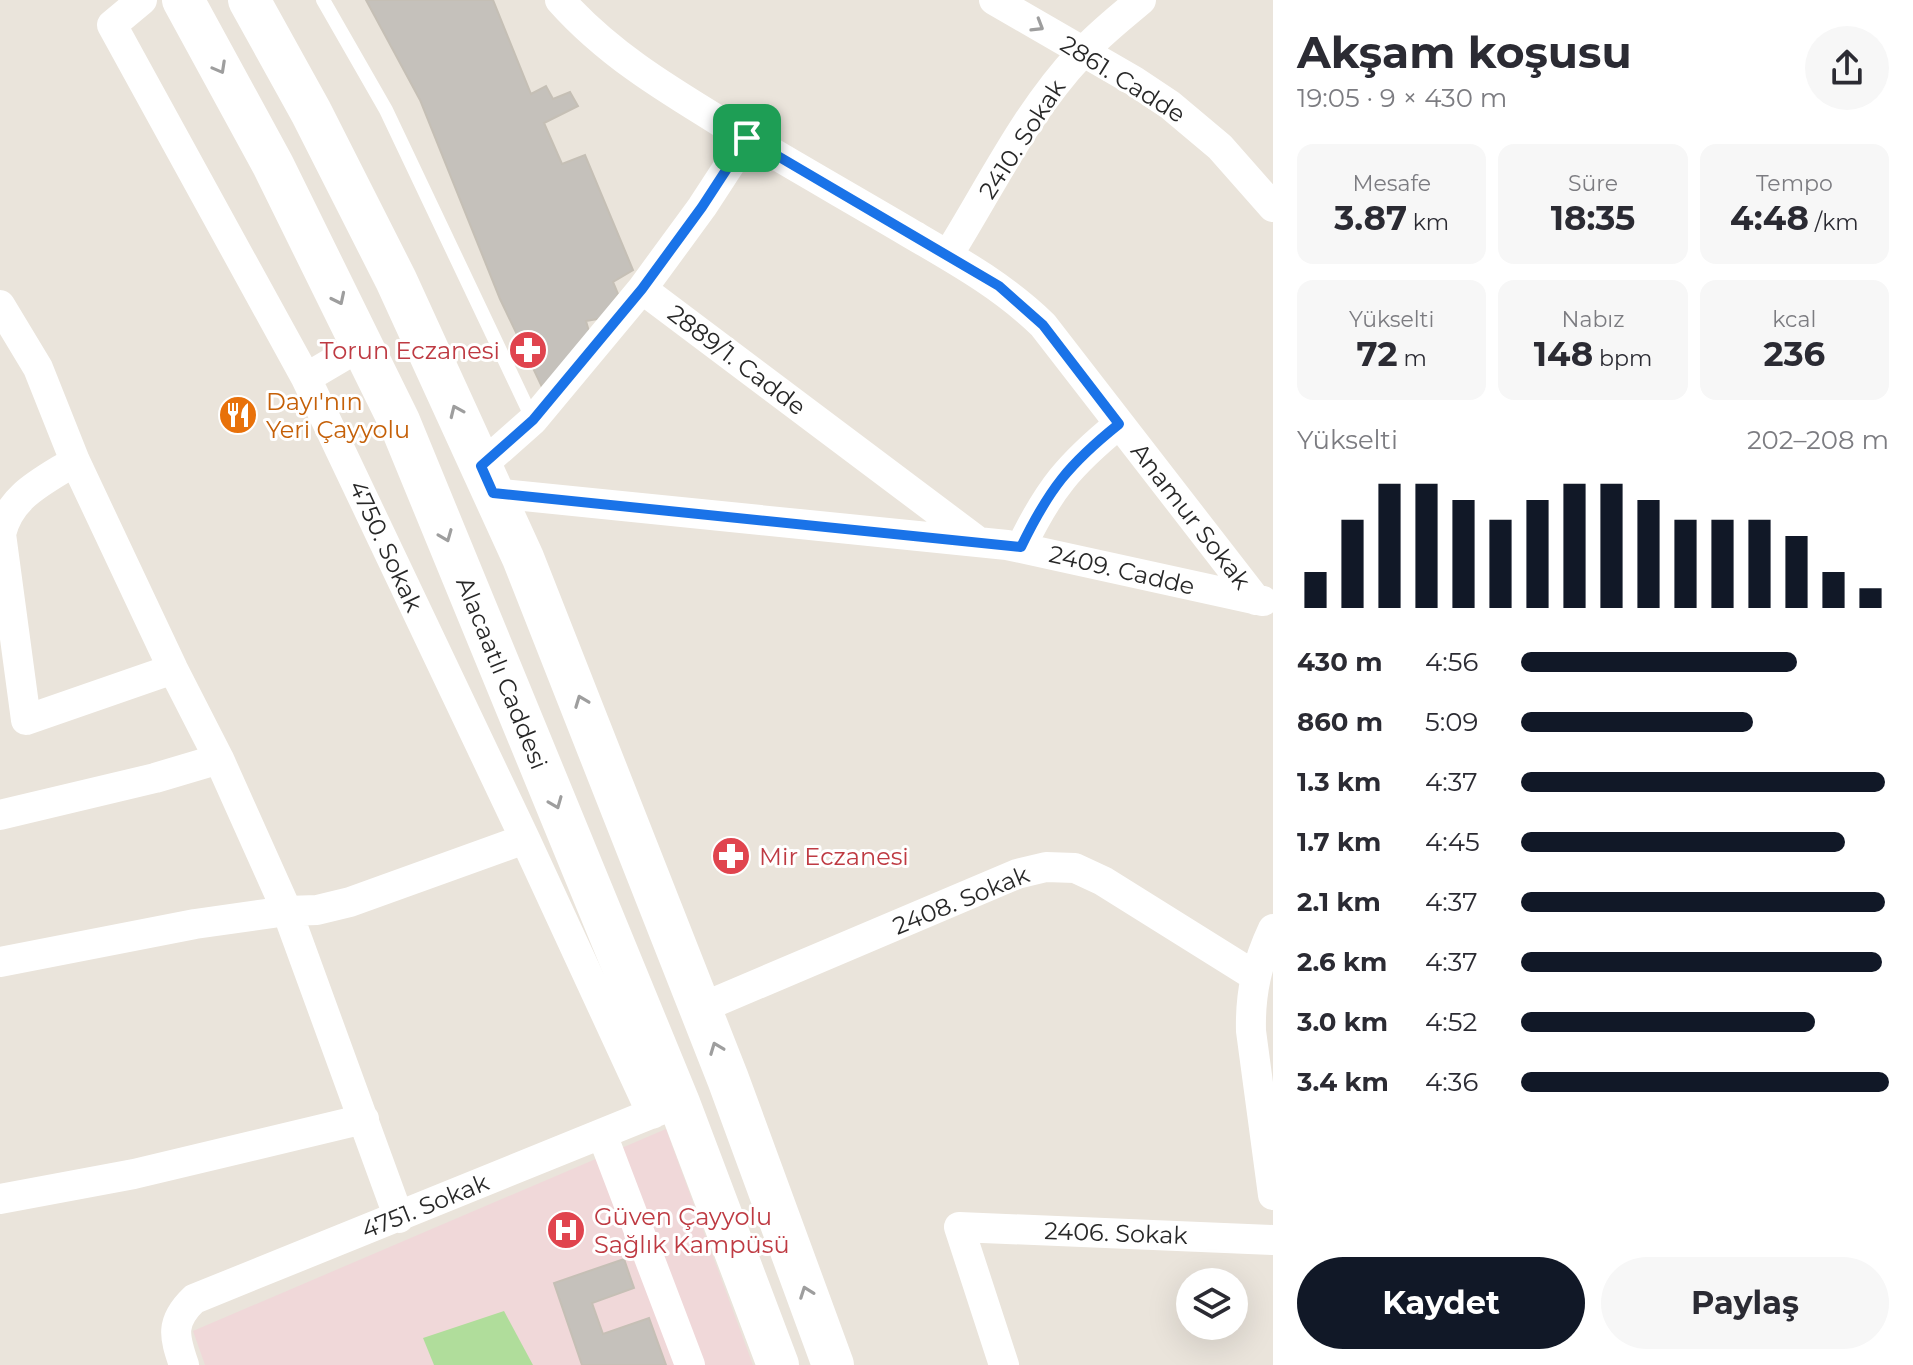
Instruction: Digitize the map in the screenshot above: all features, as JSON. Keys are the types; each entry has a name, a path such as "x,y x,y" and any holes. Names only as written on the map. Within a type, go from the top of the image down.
{"main road":[{"name":"Alacaatlı Caddesi","path":"183,0 273,165 399,421 666,1108 778,1365"},
{"path":"249,0 370,227 554,631 701,1008 833,1365"}],"street":[{"name":"4750. Sokak","path":"142,0 112,25 306,378 525,839 666,1108"},
{"name":"Anamur Sokak","path":"560,0 580,22 631,65 747,138 999,286 1043,325 1264,602"},
{"name":"2861. Cadde","path":"994,0 1134,81 1195,125 1220,147 1273,207"},
{"name":"2410. Sokak","path":"948,255 1034,114 1082,52 1125,4"},
{"path":"487,480 642,289 702,207 747,138"},
{"name":"2889/1. Cadde","path":"642,289 979,542"},
{"path":"0,305 38,368 75,461 219,759 287,911 399,1218"},
{"path":"306,378 362,345"},
{"path":"1021,547 1050,492 1072,465 1119,424"},
{"path":"75,461 23,494 11,506 1,534 26,720 173,669"},
{"name":"2409. Cadde","path":"487,480 1021,547 1264,602"},
{"path":"0,815 155,778 219,759"},
{"path":"0,962 195,924 287,911 317,910 350,902 525,839"},
{"name":"2408. Sokak","path":"701,1008 1017,874 1046,867 1075,868 1103,881 1255,976"},
{"path":"1273,929 1255,976 1251,1004 1251,1031 1273,1195"},
{"name":"4751. Sokak","path":"184,1365 176,1342 178,1319 194,1299 666,1108"},
{"path":"0,1199 134,1174 364,1119"},
{"path":"602,1134 690,1365"},
{"name":"2406. Sokak","path":"1004,1365 959,1227 1273,1240"}],"lane":[{"path":"323,0 392,123 533,420"}],"shaded area":[{"name":"Güven Çayyolu Sağlık Kampüsü","path":"666,1129 753,1365 205,1365 193,1331"}],"green space":[{"path":"504,1311 533,1365 434,1365 423,1338"}],"building":[{"path":"366,0 493,0 531,94 546,86 553,99 570,92 578,106 544,123 562,164 585,155 633,270 613,282 618,294 603,318 586,321 590,335 542,387 500,299 420,100"},
{"path":"624,1259 634,1288 592,1303 603,1334 649,1318 666,1365 582,1365 554,1283"}],"place":[{"name":"Torun Eczanesi","path":"528,350"},
{"name":"Dayı'nın Yeri Çayyolu","path":"238,415"},
{"name":"Mir Eczanesi","path":"731,856"},
{"name":"Güven Çayyolu Sağlık Kampüsü","path":"566,1230"}],"route":[{"path":"747,138 999,286 1043,325 1119,424 1072,465 1050,492 1021,547 493,493 481,466 533,420 642,289 702,207 747,138"}]}
